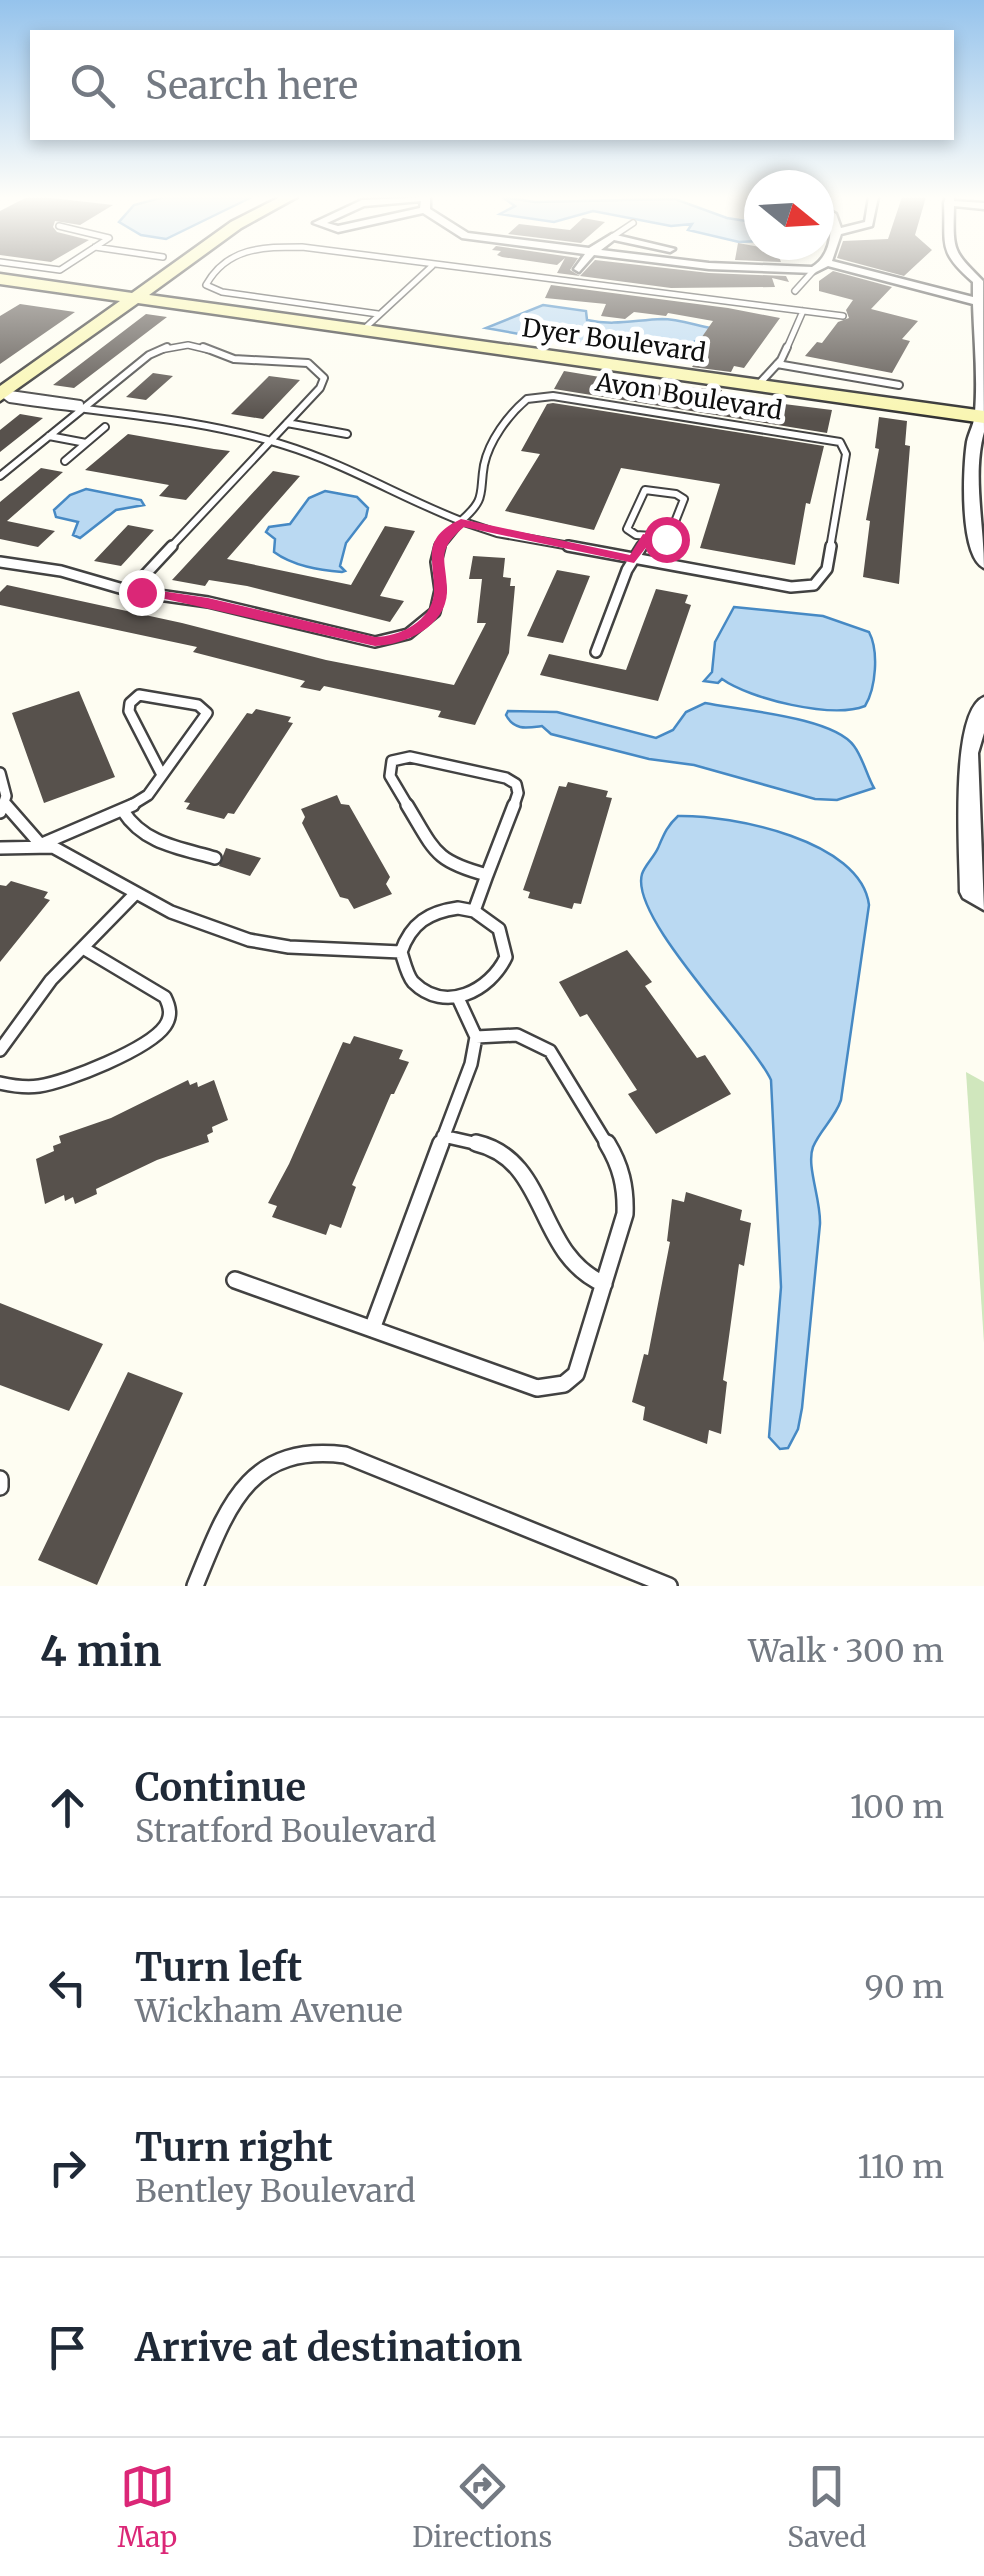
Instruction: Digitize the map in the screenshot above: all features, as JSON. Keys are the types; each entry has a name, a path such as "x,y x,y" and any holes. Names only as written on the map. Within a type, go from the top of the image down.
{"main road":[{"path":"1,394 172,271"},
{"name":"Dyer Boulevard","path":"0,279 983,416"}],"street":[{"path":"818,271 886,289 982,301"},
{"path":"860,271 912,283 930,294"},
{"path":"967,271 978,280 982,301 983,416 972,508 975,538 984,564"},
{"path":"984,703 968,752 971,892 984,901"}],"lane":[{"path":"64,271 71,273"},
{"path":"212,271 206,285 222,292 378,314"},
{"path":"364,329 426,271"},
{"path":"473,271 842,316"},
{"path":"795,291 813,271"},
{"path":"757,386 777,364 804,311"},
{"path":"0,476 158,350 197,345 234,359 299,361 322,373 323,385 130,590"},
{"path":"777,364 898,385"},
{"path":"1,394 10,399 85,407 270,441 319,458 461,522 526,539 634,559"},
{"name":"Avon Boulevard","path":"461,522 483,495 488,456 520,405 532,397 554,396 840,442 846,454 827,569 814,585 778,586 634,559"},
{"path":"287,424 347,434"},
{"path":"65,462 106,427"},
{"path":"49,436 86,443"},
{"path":"653,490 682,497 672,535 666,539 647,537 632,534 626,527 640,494 653,490"},
{"path":"0,562 208,602 375,642 402,638 424,624 440,595 438,550 461,522"},
{"path":"596,652 647,537"},
{"path":"0,848 41,845 142,801 162,775 204,719 206,710 152,695 139,696 130,703 130,711 162,775"},
{"path":"474,911 488,875 518,793 516,784 506,778 410,756 392,761 390,776 438,856 453,866 488,875"},
{"path":"0,773 6,790 2,808 41,845 81,860 186,918 268,944 401,952"},
{"path":"123,811 133,830 146,837 215,858"},
{"path":"0,1050 44,990 136,893"},
{"path":"458,908 474,911 499,929 505,942 506,958 490,984 458,998 424,991 411,980 401,952 413,925 426,916 458,908"},
{"path":"0,1083 12,1087 51,1084 154,1037 166,1025 171,1010 165,997 83,948"},
{"path":"372,1329 471,1064 476,1037 458,998"},
{"path":"235,1280 537,1388 564,1384 576,1374 625,1214 626,1196 619,1163 550,1051 517,1035 476,1037"},
{"path":"442,1136 492,1147 517,1162 564,1252 588,1276 604,1284"},
{"path":"196,1586 226,1514 239,1494 269,1464 296,1451 313,1449 345,1455 669,1586"},
{"path":"0,1478 0,1487"}],"green space":[{"path":"966,1072 984,1082 984,1343"}],"water":[{"path":"543,305 586,311 587,320 597,322 680,321 711,328 714,339 696,341 665,356 605,343 564,342 486,328"},
{"path":"86,489 141,500 144,505 116,510 80,538 73,535 78,522 56,517 54,510 70,495"},
{"path":"325,491 357,497 368,508 366,517 346,543 342,572 281,557 274,552 275,539 266,532 269,527 290,524 309,498"},
{"path":"734,607 823,616 869,632 875,669 865,706 833,710 792,705 722,679 718,683 704,681 712,672 715,642"},
{"path":"705,703 807,721 843,736 857,751 874,788 837,800 815,799 694,765 649,759 551,734 542,726 521,727 506,715 508,711 557,712 656,738 673,730 686,712"},
{"path":"678,816 760,827 819,848 861,882 869,905 841,1100 811,1155 820,1224 802,1408 798,1429 788,1448 780,1449 769,1437 781,1287 771,1080 672,947 643,894 643,871"}],"building":[{"path":"572,271 580,276 585,271 692,271 786,276 789,282 772,278 775,287 671,288 557,273"},
{"path":"833,271 892,287 871,309 918,321 902,339 910,341 892,373 805,356 817,342 822,343 838,322 849,318 846,310 853,300 819,291 819,281"},
{"path":"551,285 780,318 744,368 734,366 731,372 692,367 698,359 688,357 713,321 668,313 666,316 634,312 625,319 601,316 606,304 545,298"},
{"path":"20,304 75,312 0,364 0,316"},
{"path":"146,314 167,317 74,388 53,385"},
{"path":"564,371 636,383 722,390 719,396 832,410 827,433 554,389"},
{"path":"153,373 173,376 146,400 126,397"},
{"path":"269,376 300,380 263,419 231,414"},
{"path":"547,404 824,446 810,504 806,503 795,565 700,548 720,484 621,468 594,530 505,511 540,454 521,451"},
{"path":"20,414 43,418 0,452 0,430"},
{"path":"879,417 907,421 905,445 910,446 899,584 863,577 870,521 866,520 879,449 875,448"},
{"path":"128,434 230,451 186,500 159,496 169,485 85,470"},
{"path":"41,468 63,472 7,521 55,531 38,547 0,539 0,502"},
{"path":"273,471 300,476 227,559 351,585 385,526 415,531 380,596 404,601 390,622 247,586 209,580 205,586 172,580"},
{"path":"128,525 154,530 121,566 94,561"},
{"path":"473,556 505,558 503,577 511,578 510,586 515,586 509,653 475,725 438,717 441,711 324,686 320,691 300,687 305,681 193,652 197,647 0,605 0,592 7,585 182,623 326,660 454,685 486,623 477,623 482,579 469,579"},
{"path":"557,570 590,576 563,643 527,636"},
{"path":"656,589 688,595 685,603 691,605 658,701 540,675 549,654 626,670"},
{"path":"79,691 115,777 44,803 12,713"},
{"path":"256,709 291,717 288,722 293,723 234,814 228,813 224,819 186,809 190,803 184,802 247,713"},
{"path":"568,782 608,791 606,797 612,798 581,904 574,903 572,909 528,898 530,892 523,890 559,786 566,787"},
{"path":"337,795 341,804 349,805 390,877 386,884 392,894 354,909 348,899 340,897 302,823 305,817 301,809"},
{"path":"226,848 261,858 250,876 219,866"},
{"path":"11,881 48,892 44,898 50,900 0,962 0,885"},
{"path":"627,950 652,982 645,986 697,1058 705,1055 731,1094 656,1134 628,1094 637,1090 587,1014 580,1017 559,982"},
{"path":"354,1036 403,1050 399,1059 409,1062 352,1185 356,1187 341,1228 330,1224 326,1235 272,1217 277,1206 268,1203 343,1042 350,1044"},
{"path":"188,1080 190,1085 197,1082 198,1087 214,1080 228,1120 212,1127 213,1132 207,1135 209,1142 157,1160 96,1189 97,1194 75,1204 73,1197 65,1201 64,1195 45,1204 36,1159 54,1151 53,1146 61,1143 59,1136 111,1118"},
{"path":"686,1192 742,1210 740,1220 751,1223 744,1266 739,1264 723,1380 727,1382 721,1434 709,1430 707,1444 643,1420 645,1407 632,1402 644,1354 648,1355 670,1242 667,1241 672,1199 684,1202"},
{"path":"0,1303 103,1344 69,1411 0,1385"},
{"path":"128,1372 183,1393 97,1585 38,1560"}],"route":[{"path":"141,592 208,602 375,642 392,641 418,629 439,602 435,558 446,536 461,522 526,539 634,559 647,537 666,539"}]}
